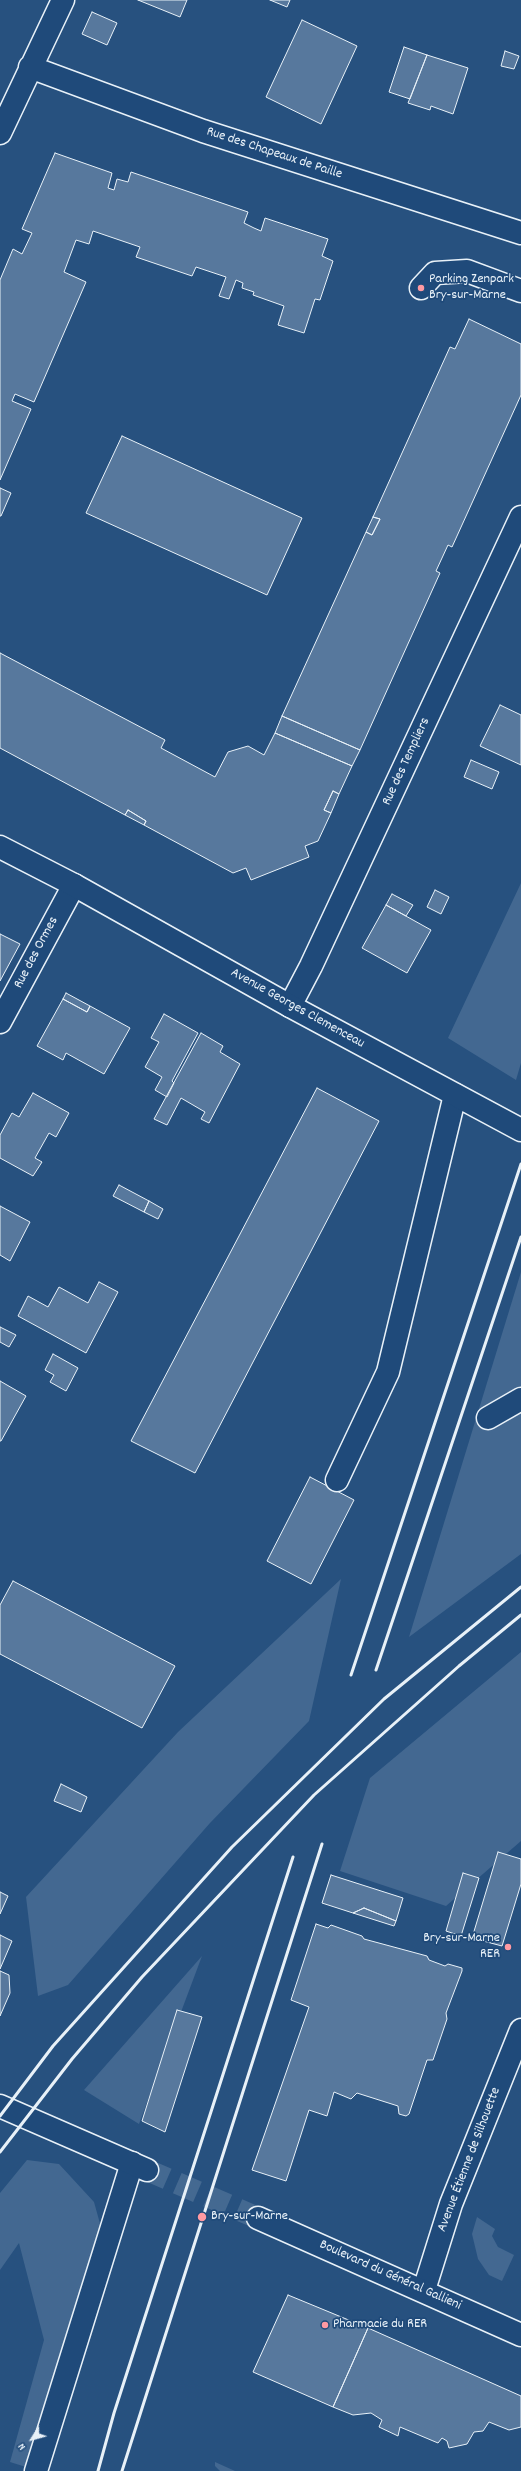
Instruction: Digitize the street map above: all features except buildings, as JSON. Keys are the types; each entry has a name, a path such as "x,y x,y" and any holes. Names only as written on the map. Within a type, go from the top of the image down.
{"street":[{"path":"0,133 62,0"},
{"name":"Rue des Chapeaux de Paille","path":"30,67 203,131 521,233"},
{"path":"421,288 435,273 467,271 521,291"},
{"name":"Rue des Templiers","path":"290,1006 312,966 521,517"},
{"name":"Avenue Georges Clemenceau","path":"0,848 74,885 290,1006 521,1130"},
{"name":"Rue des Ormes","path":"0,1022 74,885"},
{"path":"337,1480 388,1372 455,1095"},
{"path":"488,1418 521,1399"},
{"name":"Avenue Étienne de Silhouette","path":"424,2290 451,2204 521,2030"},
{"path":"0,2106 139,2166 36,2471"},
{"name":"Boulevard du Général Gallieni","path":"258,2218 424,2290 521,2335"}],"shaded area":[{"path":"521,883 521,1063 516,1080 448,1038"},
{"path":"521,1272 521,1554 409,1637"},
{"path":"341,1579 309,1721 210,1823 68,1985 38,1996 26,1897 178,1732"},
{"path":"521,1652 521,1841 446,1906 340,1871 370,1778"},
{"path":"202,1956 139,2124 84,2090"},
{"path":"27,2160 59,2164 94,2202 104,2238 26,2467 10,2462 44,2340 19,2243 0,2270 0,2193"},
{"path":"477,2217 495,2229 492,2236 498,2247 514,2255 502,2281 489,2275 478,2259 472,2234"},
{"path":"215,2462 235,2471 220,2471 215,2466"}],"tunnel":[{"path":"147,2170 258,2218"}],"railway":[{"path":"351,1675 521,1164"},
{"path":"376,1670 521,1237"},
{"path":"0,2116 53,2046 232,1847 384,1699 521,1587"},
{"path":"0,2152 72,2059 142,1977 314,1795 459,1666 521,1615"},
{"path":"122,2471 322,1844"},
{"path":"98,2471 114,2413 293,1857"}],"place":[{"name":"Parking Zenpark Bry-sur-Marne","path":"421,288"},
{"name":"Bry-sur-Marne RER","path":"508,1947"},
{"name":"Bry-sur-Marne","path":"202,2217"},
{"name":"Pharmacie du RER","path":"325,2325"}]}
